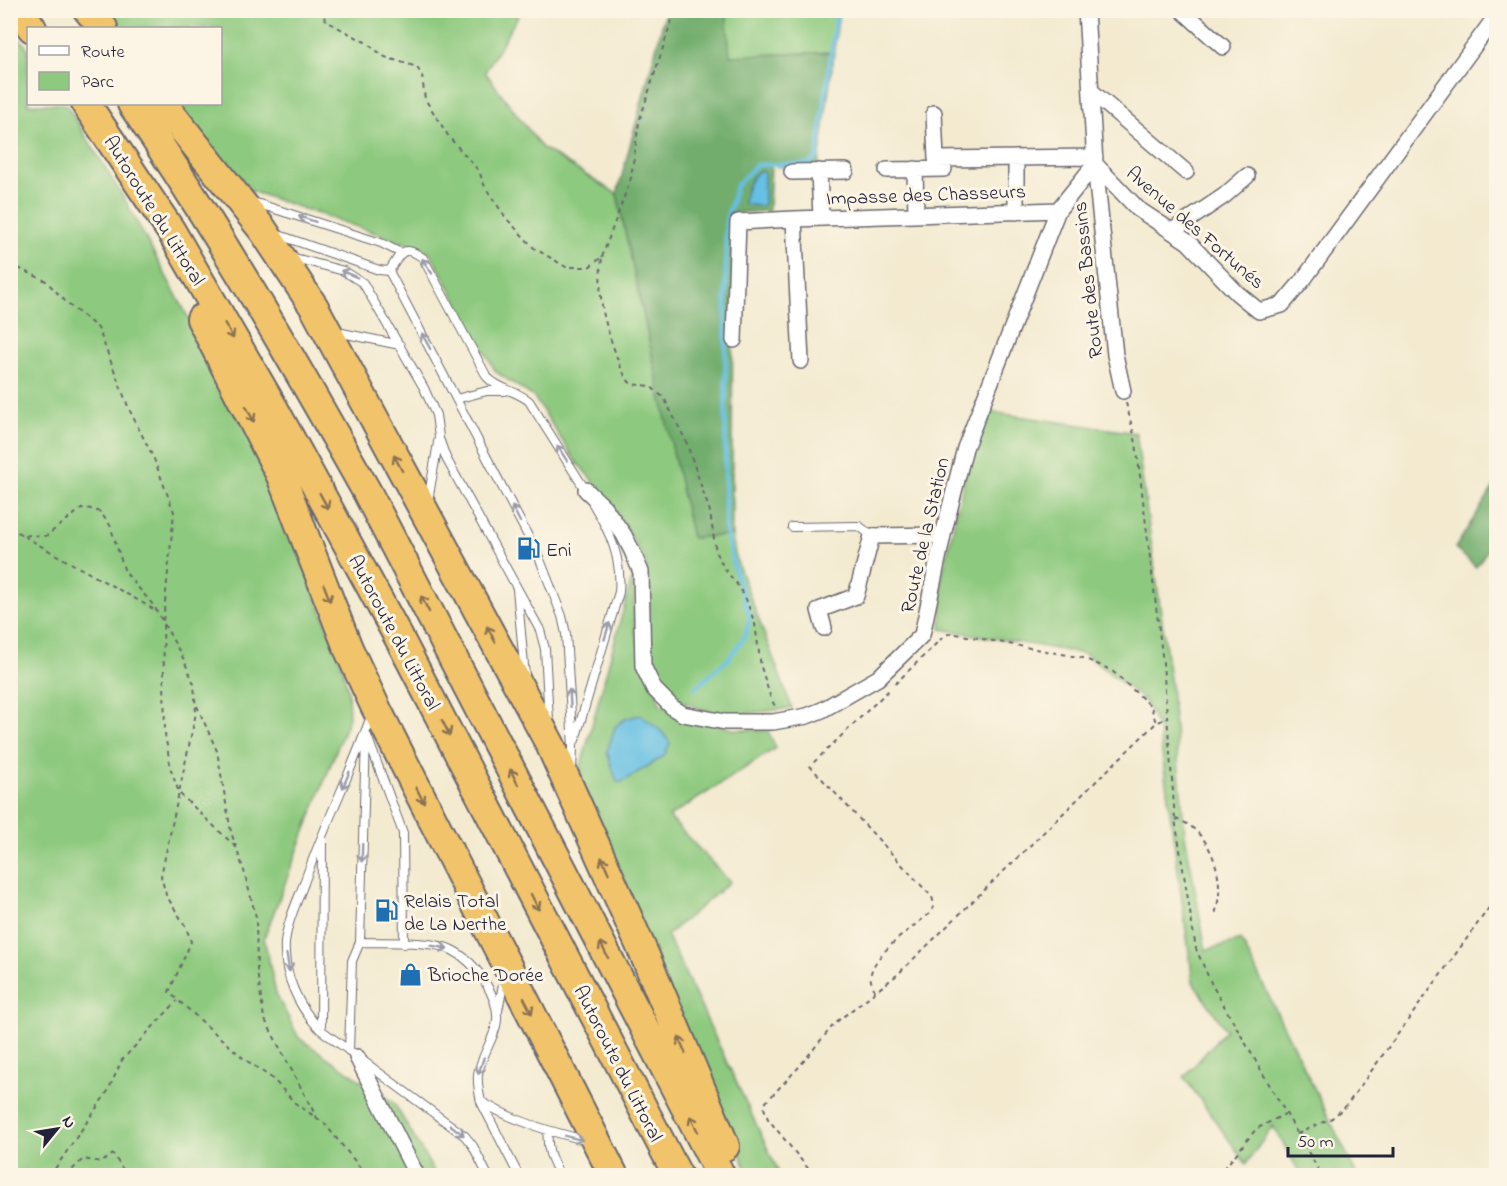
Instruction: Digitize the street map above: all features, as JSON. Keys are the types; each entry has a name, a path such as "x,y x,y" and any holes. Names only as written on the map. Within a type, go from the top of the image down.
{"highway":[{"path":"19,10 31,27"},
{"path":"67,10 79,27"},
{"path":"88,10 102,27"},
{"path":"82,105 161,244 254,420 285,485 348,648 370,718 506,963 614,1176"},
{"name":"Autoroute du Littoral","path":"87,105 171,231 274,409 399,638 678,1176"},
{"name":"Autoroute du Littoral","path":"133,105 240,273 308,386 367,492 721,1176"},
{"path":"164,105 238,197 280,254 326,330 527,701 562,746 584,818 738,1176"}],"street":[{"path":"1182,10 1223,47"},
{"path":"934,113 936,159 1095,160 1090,12"},
{"name":"Avenue des Fortunés","path":"1095,160 1138,209 1188,242 1237,293 1259,311 1282,305 1303,280 1497,16"},
{"path":"1091,91 1185,172"},
{"name":"Route de la Station","path":"586,490 604,507 624,535 641,572 643,666 654,689 673,708 683,714 725,722 784,720 807,716 822,710 878,678 922,635 943,535 965,448 1058,210 1095,160"},
{"name":"Route des Bassins","path":"1095,160 1115,355 1123,391"},
{"path":"1016,167 1016,212"},
{"path":"987,168 1040,167"},
{"path":"915,169 916,215"},
{"path":"886,170 944,169"},
{"path":"792,171 846,171"},
{"path":"819,171 820,218"},
{"path":"1172,231 1224,196 1247,176"},
{"name":"Impasse des Chasseurs","path":"734,340 738,222 1058,210"},
{"path":"794,219 801,361"},
{"path":"824,628 819,610 856,596 872,536 943,535"},
{"path":"353,1054 417,1176"}],"lane":[{"path":"238,197 381,243 401,254"},
{"path":"263,230 380,270 389,271"},
{"path":"389,271 397,256 401,254 413,253 425,261 487,377 496,385 526,398 531,404 586,490 606,526 618,556 621,574 619,592 562,746"},
{"path":"280,254 358,278 400,345 430,400 446,458 543,637 549,699 562,746"},
{"path":"389,271 538,557 562,616 565,626 562,746"},
{"path":"326,330 400,345"},
{"path":"456,399 487,391 513,391"},
{"path":"426,514 439,437"},
{"path":"792,527 860,525 872,536"},
{"path":"517,586 527,701"},
{"path":"370,718 289,925 285,945 291,980 302,1007 321,1030 465,1136 488,1176"},
{"path":"353,1054 352,961 360,942 370,718"},
{"path":"370,718 403,833 404,944"},
{"path":"321,1030 322,836"},
{"path":"360,942 437,945 451,949 470,963 491,992 497,1017"},
{"path":"506,963 496,1027 478,1072 478,1088 481,1102 519,1176"},
{"path":"481,1102 496,1111 548,1131 597,1143"},
{"path":"548,1131 548,1151 560,1176"}],"path":[{"path":"318,10 328,22 365,42 385,57 417,67 422,76 425,99 449,137 479,171 485,187 534,248 566,267 590,267 602,256"},
{"path":"675,10 639,122 631,178 602,256 599,281 602,316 622,373 631,384 650,386 664,398 686,441 710,512 716,553 726,572 746,599 755,624 761,668 771,699 784,720"},
{"path":"10,264 46,281 98,328 129,409 154,459 174,512 163,622 165,734 171,770 179,793 237,848"},
{"path":"1123,391 1136,443 1163,663 1175,819 1196,949 1202,966 1322,1176"},
{"path":"22,535 46,536 84,507 100,512 110,525 125,572 163,622 194,684 196,714 161,876 166,895 186,927 191,942 169,992 243,1058 273,1079 295,1102 324,1123 367,1176"},
{"path":"10,527 66,562 108,582 156,611"},
{"path":"875,992 870,980 871,972 879,957 932,912 934,904 932,897 810,766 944,636 951,633 1083,658 1111,670 1151,706 1156,723"},
{"path":"195,703 218,751 231,832 256,917 257,971 264,1018 318,1119"},
{"path":"814,1176 768,1119 764,1108 766,1101 798,1068 835,1023 897,975 1156,723 1167,718"},
{"path":"1175,819 1185,822 1203,839 1217,864 1220,889 1215,915"},
{"path":"1297,1134 1332,1118 1346,1106 1497,898"},
{"path":"50,1176 108,1091 122,1060 177,1001"},
{"path":"1218,1176 1256,1129 1285,1114"},
{"path":"66,1176 83,1159 102,1162 113,1154 127,1176"}],"green space":[{"path":"98,11 521,11 485,72 542,148 617,194 692,537 732,535 736,559 792,708 734,715 701,709 666,695 651,670 646,564 614,506 575,460 534,397 496,372 429,251 248,190 176,105 222,105 222,27 112,27"},
{"path":"666,11 726,11 730,56 834,52 818,170 771,166 769,211 733,213 732,535 692,538 617,194"},
{"path":"726,11 839,11 834,52 729,56"},
{"path":"10,25 27,48 27,105 67,105 124,198 258,447 340,659 348,690 349,717 264,938 276,994 299,1038 394,1103 436,1175 11,1175"},
{"path":"990,412 1136,433 1171,686 1185,835 1206,950 1241,940 1357,1175 1301,1175 1273,1126 1246,1164 1184,1077 1226,1030 1193,982 1159,731 1145,701 1085,654 941,629 942,576 969,459"},
{"path":"1496,483 1496,537 1476,567 1455,548"},
{"path":"633,574 635,632 660,704 732,729 768,731 776,748 669,817 730,882 667,935 780,1175 749,1175 588,802 579,773"}],"water":[{"path":"761,170 764,173 764,203 761,206 747,205 744,203 748,184"},
{"path":"640,715 657,728 670,743 664,756 622,782 617,782 607,752 615,727 625,719"}],"waterway":[{"path":"695,688 728,659 744,638 750,618 733,563 725,527 726,222 736,186 756,165 808,164 817,158 837,10"}],"place":[{"name":"Eni","path":"528,549"},
{"name":"Relais Total de La Nerthe","path":"386,911"},
{"name":"Brioche Dorée","path":"410,974"}]}
